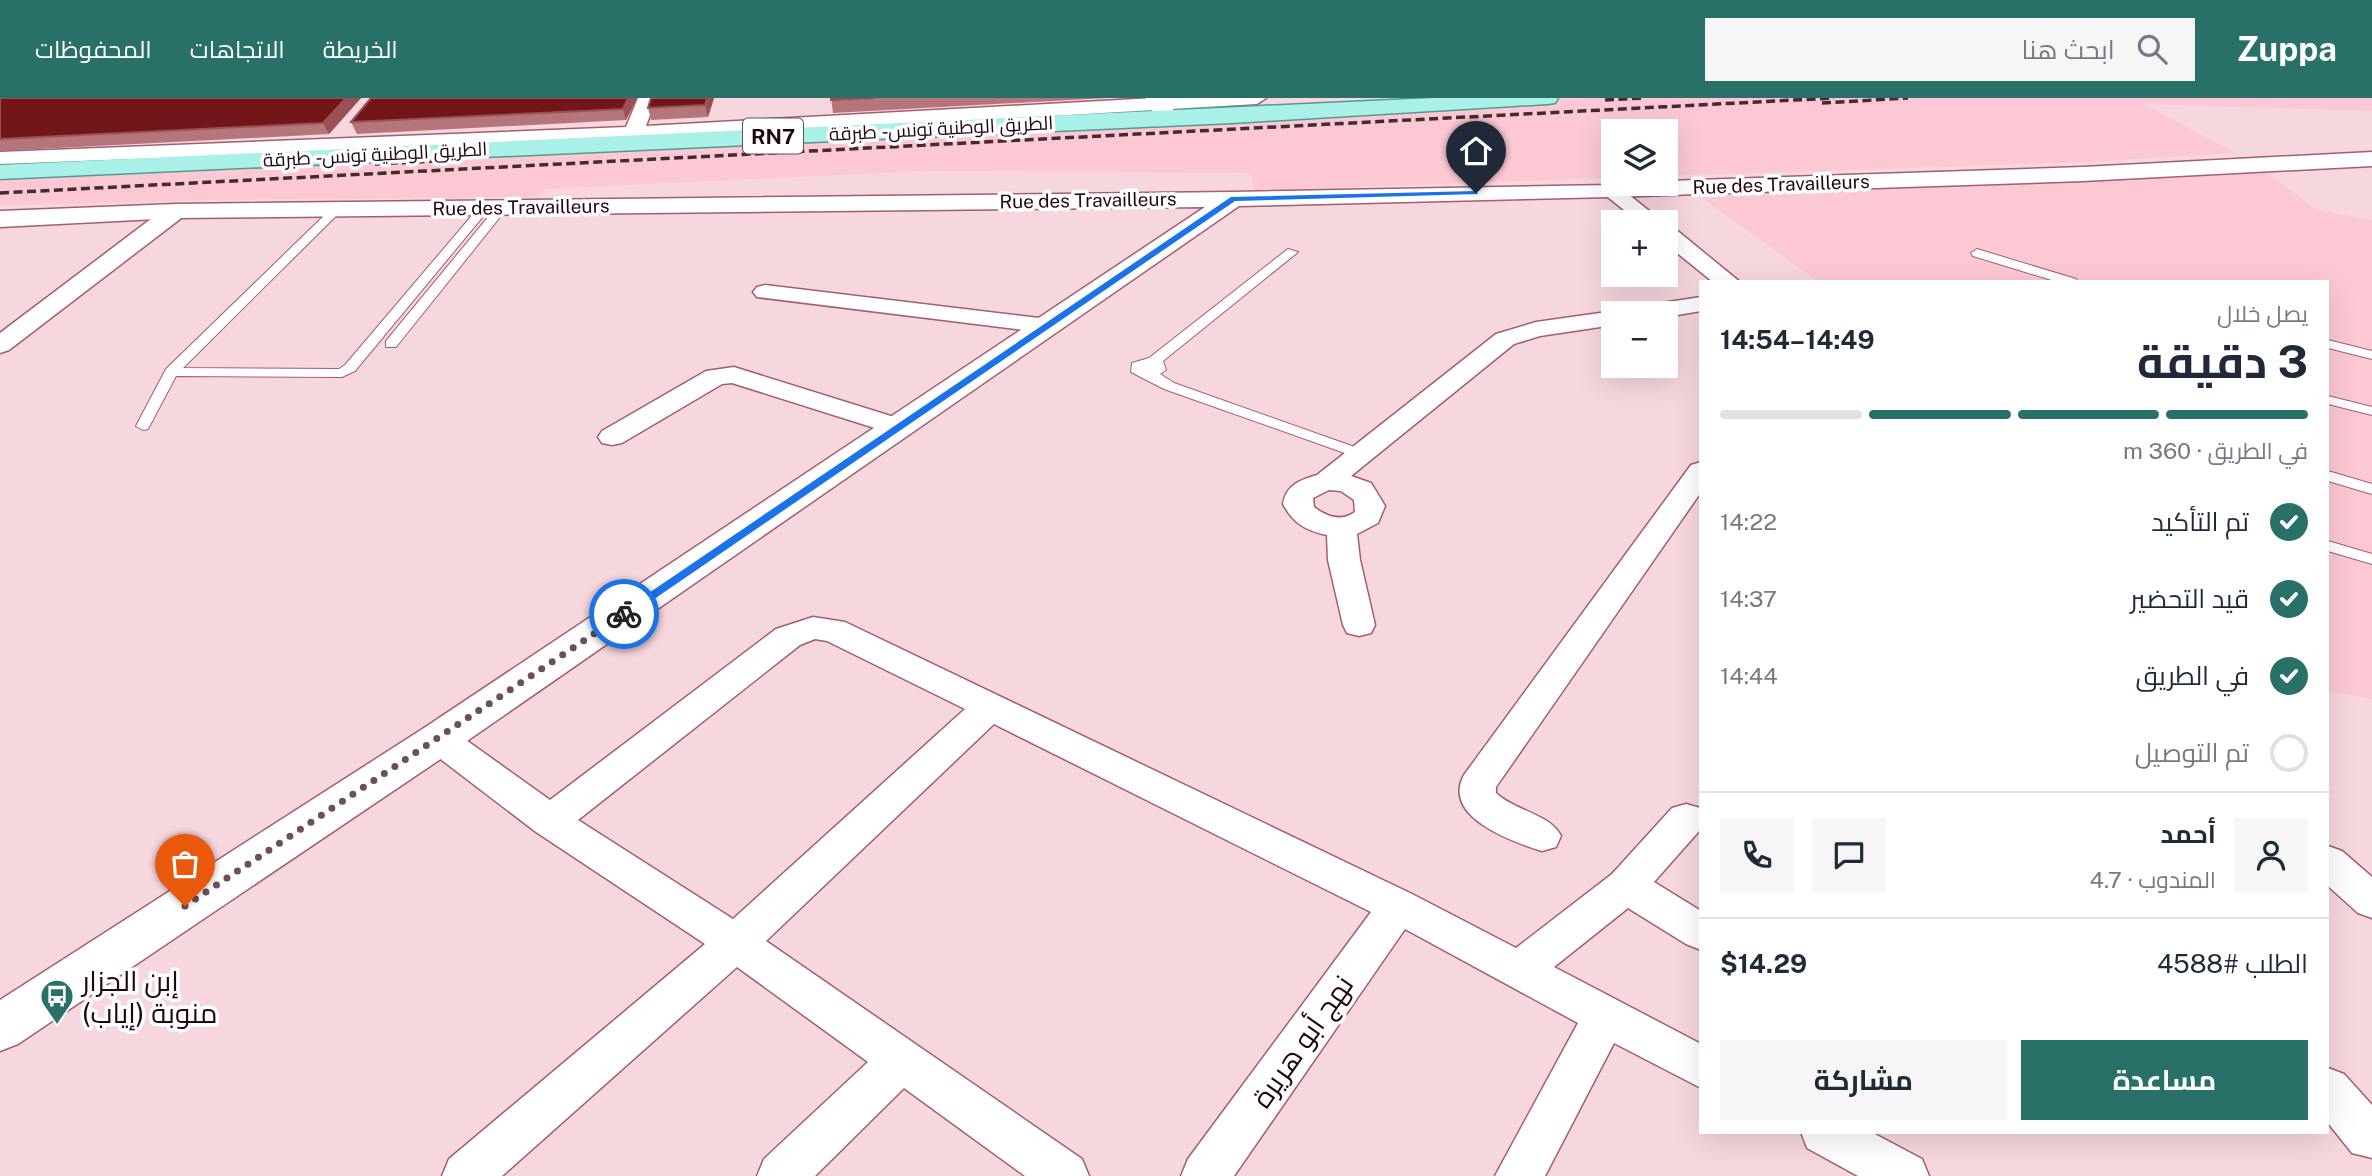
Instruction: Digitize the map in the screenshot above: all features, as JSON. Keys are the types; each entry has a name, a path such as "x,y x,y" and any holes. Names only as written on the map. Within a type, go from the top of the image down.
{"main road":[{"name":"الطريق الوطنية تونس - طبرقة","path":"0,172 1161,107 1432,98"},
{"name":"الطريق الوطنية تونس - طبرقة","path":"0,161 633,133 767,120 890,120 1022,108 1547,98"}],"street":[{"path":"633,133 647,98"},
{"path":"888,98 890,120"},
{"path":"1161,107 1257,98"},
{"path":"333,146 352,124"},
{"name":"Rue des Travailleurs","path":"2301,161 2372,148"},
{"name":"Rue des Travailleurs","path":"1678,188 2083,174 2372,159"},
{"name":"Rue des Travailleurs","path":"0,219 176,211 1233,199 1601,190"},
{"path":"1619,196 1637,210"},
{"path":"0,1028 439,739 1233,199"},
{"path":"0,345 176,211"},
{"path":"1678,242 1725,280"},
{"path":"765,292 1048,326"},
{"path":"1678,308 1699,304"},
{"path":"1327,481 1355,486 1365,493 1371,501 1371,510 1366,518 1341,527 1312,522 1302,515 1296,506 1297,497 1303,490 1327,481 1505,339 1536,329 1601,320"},
{"path":"612,437 715,377 725,375 734,375 900,428"},
{"path":"1542,836 1490,810 1480,802 1476,793 1477,785 1699,474"},
{"path":"1341,527 1344,560 1359,625"},
{"path":"550,821 799,631 813,628 833,630 1398,906 1699,1066"},
{"path":"466,1176 736,943 989,708"},
{"path":"439,739 550,821 736,943 1065,1176"},
{"path":"1519,970 1626,886 1686,819"},
{"path":"2329,863 2372,901"},
{"path":"1626,886 1699,931"},
{"name":"نهج أبو هريرة","path":"1205,1176 1398,906"},
{"path":"1519,1176 1605,1016"},
{"path":"781,1176 901,1061"},
{"path":"2329,1090 2369,1137"},
{"path":"1842,1153 1905,1176"}],"lane":[{"path":"391,344 493,208"},
{"path":"171,372 342,373 350,368 493,208"},
{"path":"143,426 171,372 337,209"},
{"path":"1292,252 1151,368 1170,386 1361,454"},
{"path":"1977,253 2065,280"},
{"path":"2329,344 2372,355"},
{"path":"2329,400 2372,411"},
{"path":"2329,476 2372,489"},
{"path":"2329,546 2372,559"}],"shaded area":[{"path":"1587,98 2372,98 2372,111 2144,104 2235,153 2087,162 1678,176 1678,119 1601,119 1601,178 1255,190 1250,173 923,171 546,189 534,197 202,200 0,206 0,181"},
{"path":"2265,171 2317,210 2372,220 2372,699 2329,691 2329,280 1816,280 1698,195"}],"building":[{"path":"0,98 346,98 323,123 0,139"},
{"path":"371,98 628,98 623,109 351,122"},
{"path":"651,98 707,98 705,105 648,108"},
{"path":"831,98 874,98 831,100"}],"railway":[{"path":"1605,100 1644,98"},
{"path":"0,193 1834,98"},
{"path":"1822,103 1908,98"},
{"path":"375,164 455,160"}],"way so far":[{"path":"185,906 624,614"}],"place":[{"name":"إبن الجزار منوبة (إياب)","path":"57,1026"}],"route":[{"path":"624,614 1233,199 1476,193"}]}
